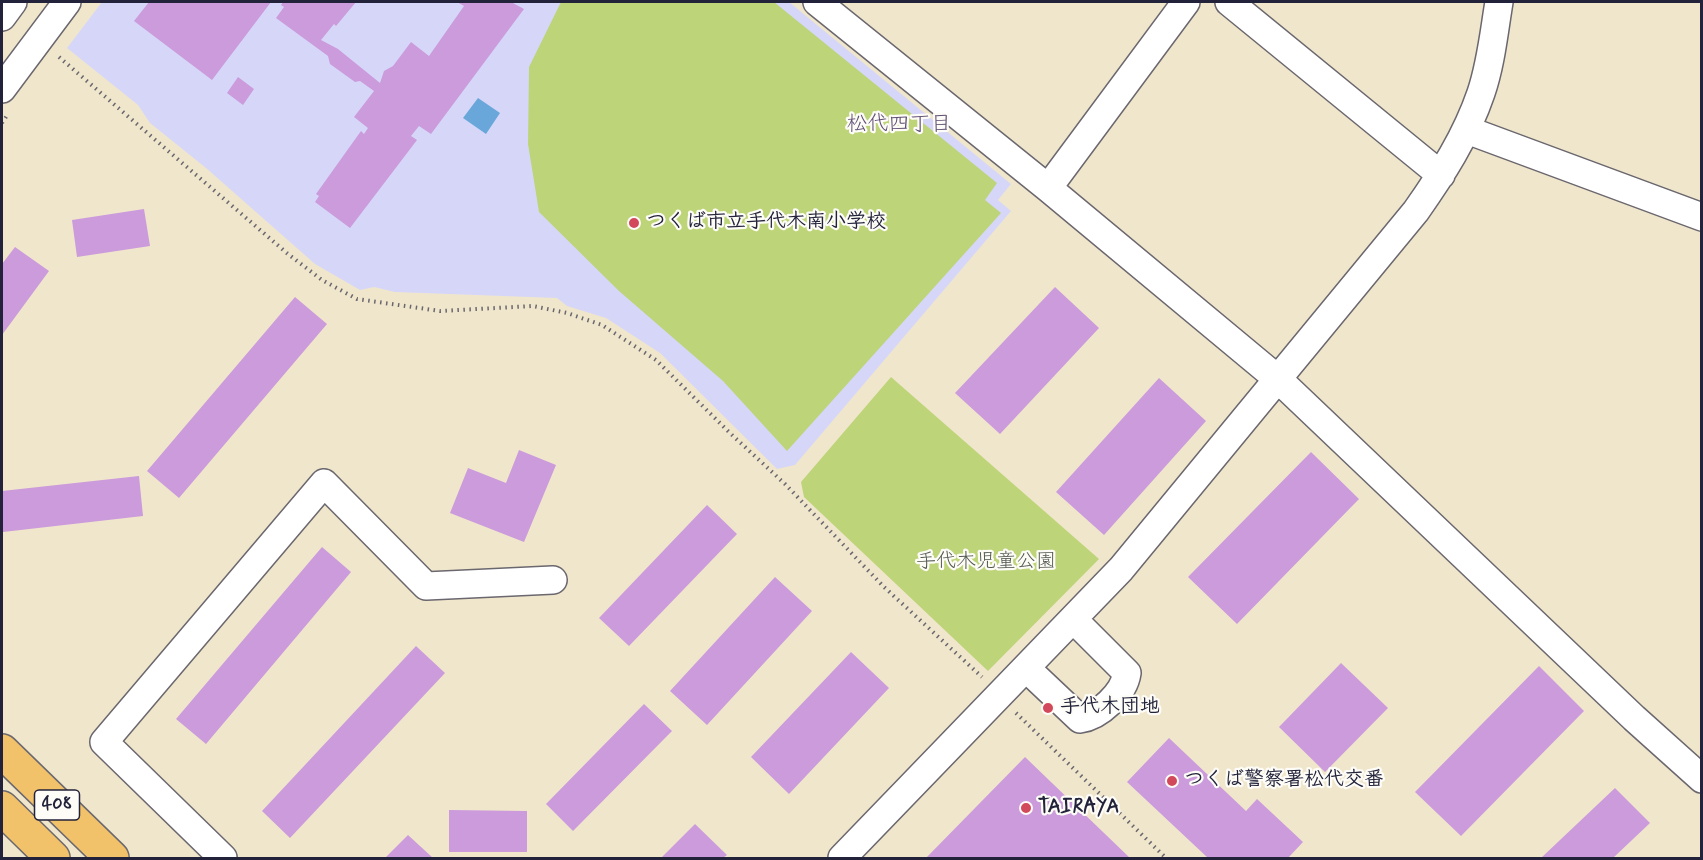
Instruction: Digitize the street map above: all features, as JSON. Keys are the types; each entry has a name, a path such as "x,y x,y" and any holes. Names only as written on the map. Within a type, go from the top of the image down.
{"highway":[{"name":"408","path":"2,751 112,858"},
{"name":"408","path":"2,808 53,858"}],"street":[{"path":"2,17 13,2"},
{"path":"2,89 67,2"},
{"path":"817,2 1048,188 1279,380 1701,779"},
{"path":"1048,188 1186,2"},
{"path":"1228,2 1442,175"},
{"path":"842,858 1121,569 1416,211 1442,175 1467,130 1482,92 1499,2"},
{"path":"1467,130 1701,217"},
{"path":"223,858 104,742 324,483 426,586 553,580"},
{"path":"1026,668 1080,719 1093,717 1125,686 1127,673 1073,619"}],"path":[{"path":"54,52 288,254 322,279 357,299 440,310 533,306 545,308 602,325 656,360 785,484 885,587 983,678 999,697 1166,858"}],"shaded area":[{"name":"つくば市立手代木南小学校","path":"102,2 789,2 1011,184 998,200 1011,211 795,465 777,469 660,353 606,318 567,306 557,298 395,292 374,287 360,290 315,264 206,168 150,123 138,105 67,48"}],"green space":[{"path":"561,2 774,2 997,183 985,200 1001,213 787,451 723,381 619,291 539,212 528,144 529,67"},
{"name":"手代木児童公園","path":"891,377 1099,559 988,671 804,497 801,482"}],"water":[{"path":"478,98 500,113 486,134 463,118"}],"building":[{"path":"149,2 271,2 212,80 134,21"},
{"path":"283,2 356,2 321,40 338,49 380,83 384,71 393,66 411,42 429,56 464,6 457,2 511,2 524,9 431,134 419,126 411,136 417,140 350,228 315,202 319,196 316,194 361,131 364,134 368,128 354,117 374,91 360,81 355,82 330,64 328,56 276,18 284,7 281,5"},
{"path":"238,77 254,89 243,105 227,93"},
{"path":"144,209 150,246 77,257 72,220"},
{"path":"15,247 49,271 2,335 2,264"},
{"path":"1055,287 1099,328 1000,434 955,393"},
{"path":"295,297 327,324 179,498 147,471"},
{"path":"1159,378 1206,421 1104,535 1056,492"},
{"path":"519,450 556,465 524,542 450,513 468,468 506,483"},
{"path":"1311,452 1359,499 1237,624 1188,577"},
{"path":"139,476 143,516 3,532 2,491"},
{"path":"707,505 737,534 629,646 599,618"},
{"path":"322,547 351,572 206,744 176,719"},
{"path":"775,577 812,611 707,725 670,691"},
{"path":"416,646 445,673 290,838 262,811"},
{"path":"851,652 889,688 789,794 751,757"},
{"path":"1341,663 1388,708 1325,772 1279,727"},
{"path":"1539,666 1584,711 1461,836 1415,792"},
{"path":"644,704 672,731 573,831 546,804"},
{"path":"1169,738 1246,811 1257,799 1303,842 1288,858 1208,858 1127,782"},
{"name":"TAIRAYA","path":"1025,757 1130,858 926,858"},
{"path":"1615,788 1650,823 1613,858 1541,858"},
{"path":"449,810 527,811 527,852 449,852"},
{"path":"695,824 727,855 723,858 661,858"},
{"path":"408,835 433,858 385,858"}],"place":[{"name":"つくば市立手代木南小学校","path":"634,223"},
{"name":"手代木団地","path":"1048,708"},
{"name":"つくば警察署松代交番","path":"1172,781"},
{"name":"TAIRAYA","path":"1026,808"}],"district":[{"name":"松代四丁目","path":"899,126"}]}
